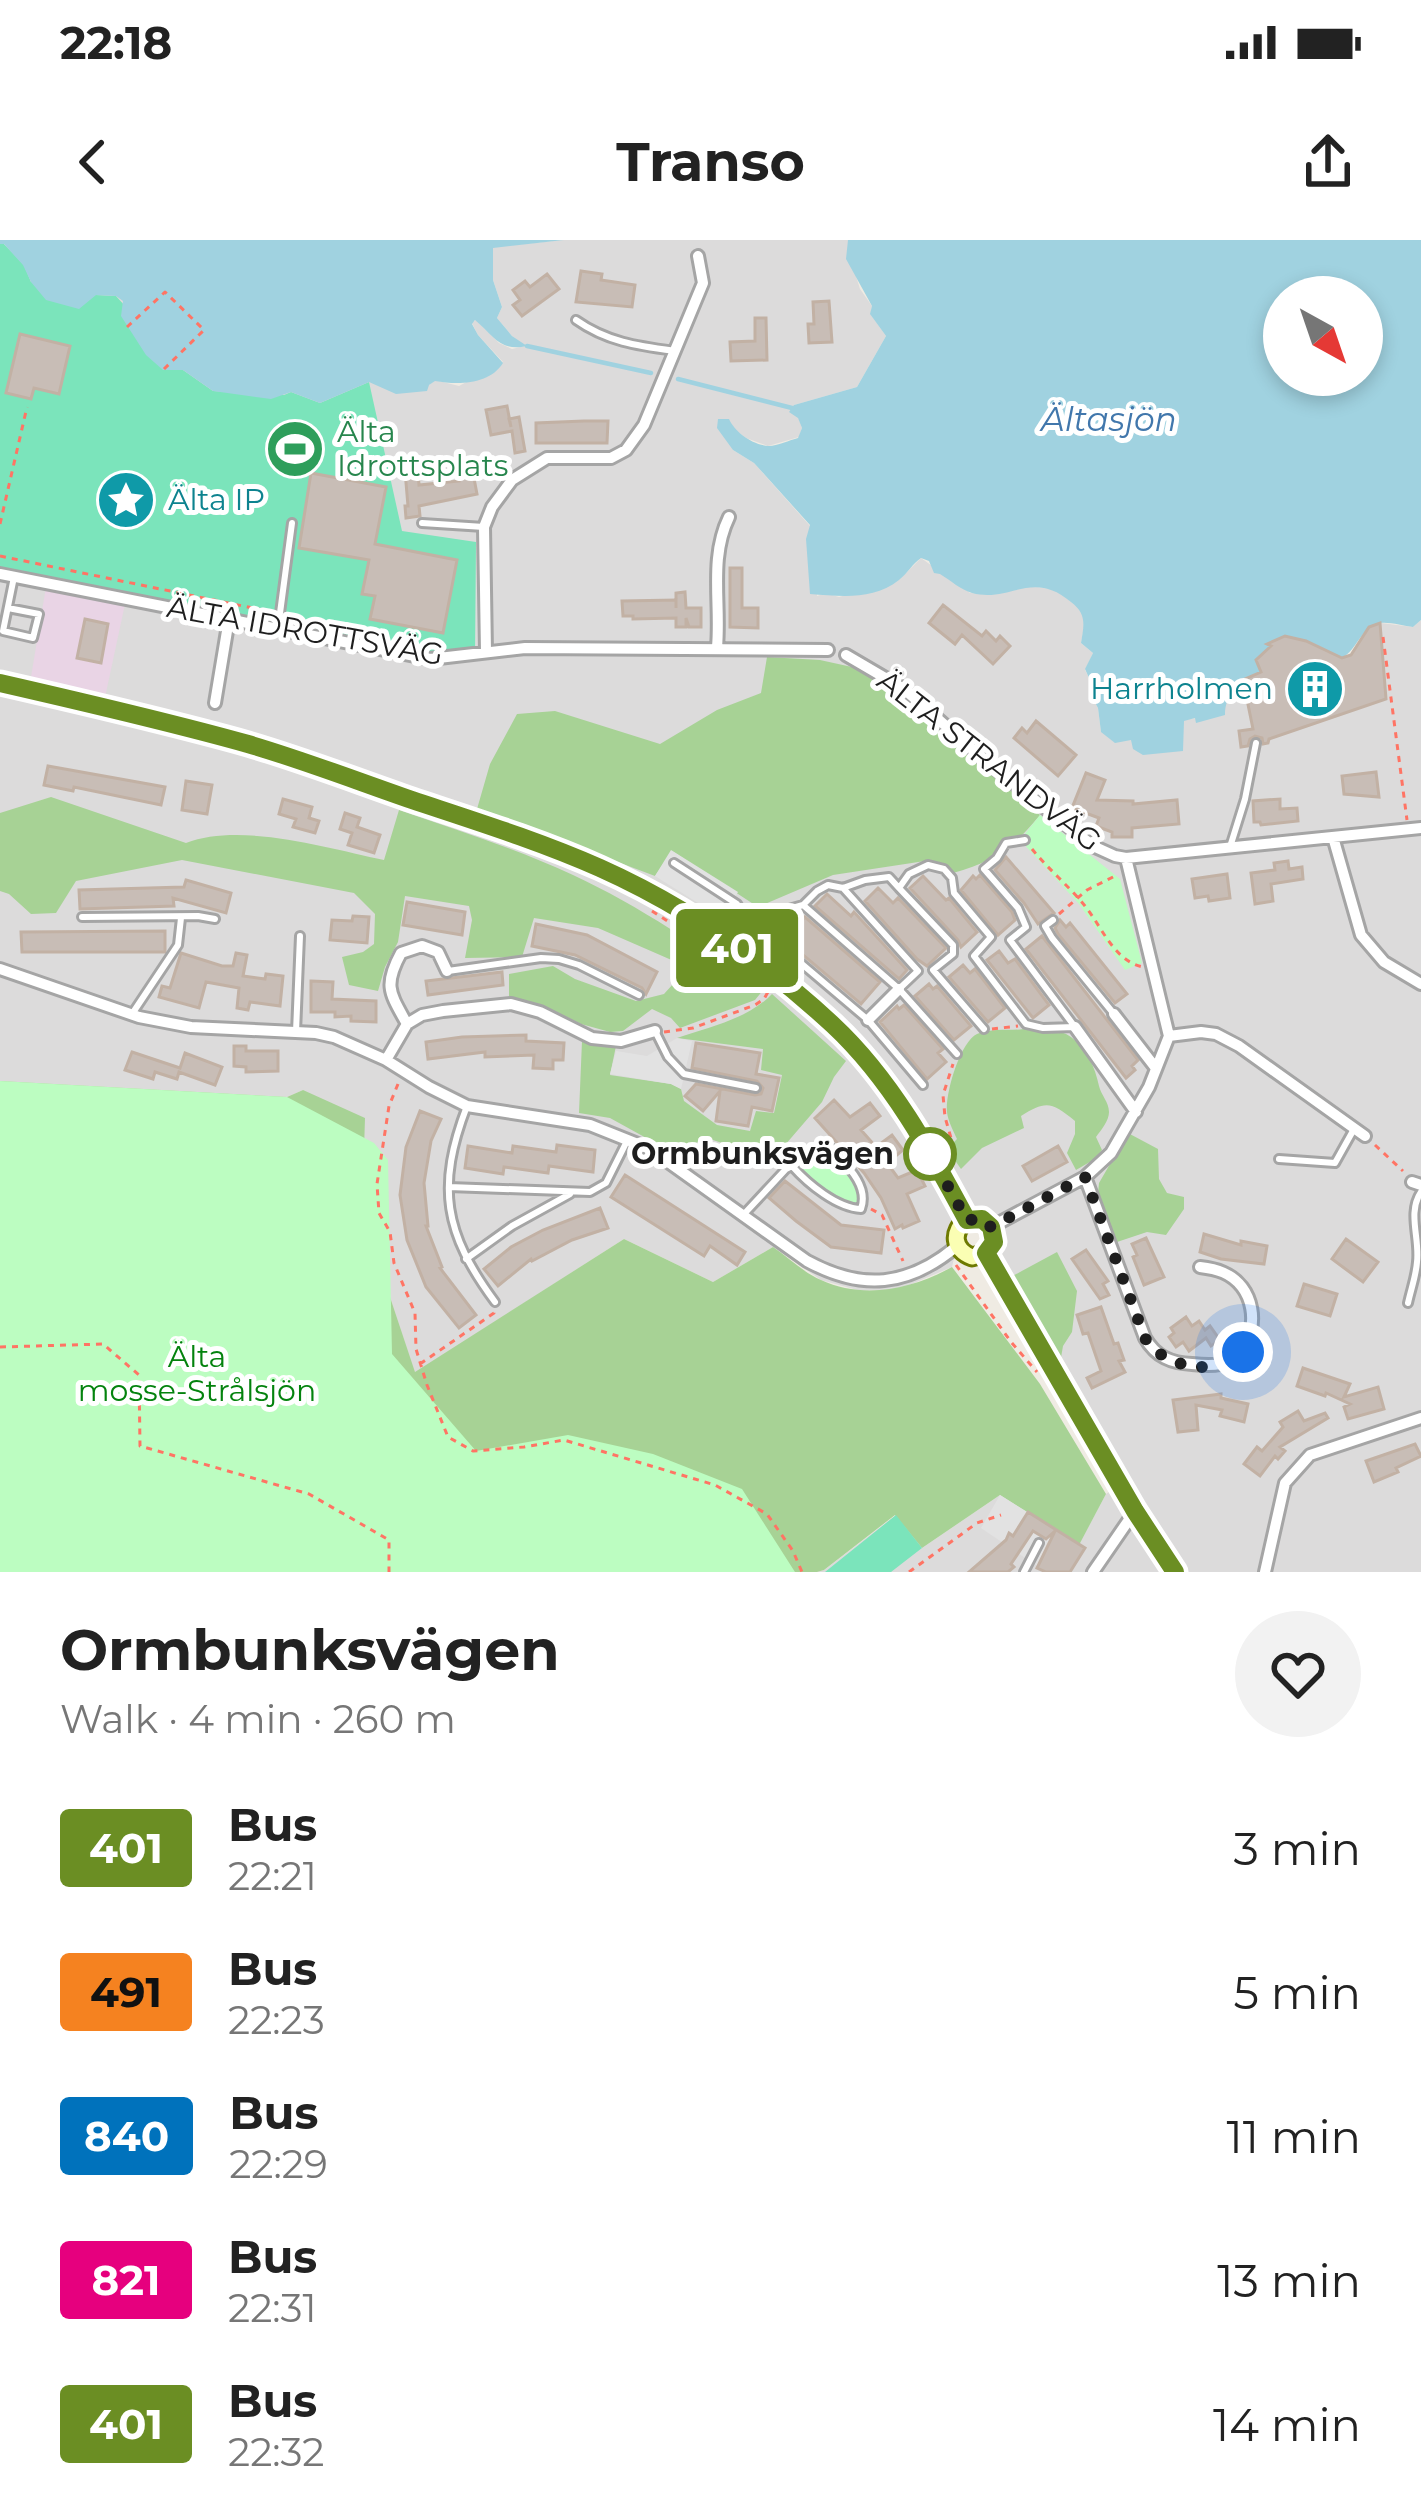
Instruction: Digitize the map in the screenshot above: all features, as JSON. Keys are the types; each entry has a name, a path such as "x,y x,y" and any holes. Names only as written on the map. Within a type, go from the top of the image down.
{"main road":[{"path":"0,683 249,745 544,845 657,897 774,974 835,1027 903,1109 967,1220"},
{"path":"982,1219 991,1227 994,1242 986,1253 973,1257 957,1246 959,1225 967,1220 982,1219"},
{"path":"986,1253 1175,1572"}],"street":[{"path":"486,652 484,527 492,506 502,490 536,463 559,456 611,458 626,450 644,425 703,283 698,256"},
{"path":"717,647 717,562 721,532 729,517"},
{"name":"ÄLTA IDROTTSVÄG","path":"0,574 430,659 525,647 828,650"},
{"path":"215,703 229,619"},
{"name":"ÄLTA STRANDVÄG","path":"846,655 904,689 1093,846 1115,856 1415,829"},
{"path":"1333,837 1361,935 1384,962 1421,985"},
{"path":"991,1227 1085,1177 1111,1153 1149,1087 1169,1036 1126,858"},
{"path":"407,1024 392,997 389,974 401,953 422,946 438,952 447,971"},
{"path":"0,969 131,1014 191,1027 334,1037 467,1106 590,1126 629,1138 828,1272 852,1280 878,1282 910,1275 957,1246"},
{"path":"868,1020 899,989"},
{"path":"386,1060 407,1024 443,1011 511,1004 540,1012 592,1038 621,1041 655,1031"},
{"path":"1114,1014 1155,1067"},
{"path":"1075,1027 1136,1112"},
{"path":"1169,1036 1216,1034 1360,1132"},
{"path":"1085,1177 1153,1352 1176,1363 1226,1363 1243,1352 1250,1336 1250,1304 1244,1288 1232,1277 1219,1269 1200,1267"},
{"path":"1265,1572 1285,1483 1310,1455 1421,1418"},
{"path":"1093,1572 1135,1511"}],"lane":[{"path":"576,320 622,344 675,351"},
{"path":"278,628 292,523"},
{"path":"422,523 484,527"},
{"path":"8,608 39,614 33,638 3,631 14,577"},
{"path":"1230,847 1256,743"},
{"path":"1025,840 1006,843 984,868 1018,908 1026,927 1010,940 1075,1027"},
{"path":"674,863 737,904 744,915"},
{"path":"899,887 909,874 928,865 944,869 952,878 954,892 992,937 974,956 1026,1024 1075,1027"},
{"path":"764,916 803,905 828,885 843,888 889,877 953,945 952,954 933,970 984,1029"},
{"path":"843,888 918,971 899,989"},
{"path":"803,905 899,989 956,1054"},
{"path":"728,942 744,915 758,912 764,916 770,938 868,1020 923,1085"},
{"path":"82,917 215,919"},
{"path":"131,1014 178,945 181,918"},
{"path":"1053,920 1045,926 1114,1014"},
{"path":"296,1032 300,936"},
{"path":"447,971 560,959 639,995"},
{"path":"655,1031 668,1057 684,1074 756,1088"},
{"path":"467,1106 450,1163 448,1203 454,1234 494,1302"},
{"path":"1279,1159 1335,1163 1360,1132"},
{"path":"449,1187 590,1192 606,1183 629,1138"},
{"path":"742,1216 792,1166 828,1145 859,1181 864,1205 854,1210 836,1202 792,1166"},
{"path":"1408,1303 1417,1262 1414,1208 1418,1186"},
{"path":"466,1259 573,1192"},
{"path":"1024,1572 1040,1544"}],"path":[{"path":"127,327 165,292 203,330 163,370"},
{"path":"0,524 27,406"},
{"path":"0,556 280,614"},
{"path":"1383,638 1415,829"},
{"path":"1025,840 1127,961 1139,967 1153,966"},
{"path":"1053,920 1077,897 1117,875 1126,858"},
{"path":"655,1031 693,1028 764,999 770,988"},
{"path":"984,1029 1026,1024"},
{"path":"944,1147 952,1138 944,1095 956,1054"},
{"path":"403,1071 388,1106 377,1184 379,1213 390,1232 394,1263 415,1313 420,1364 448,1436 473,1451 564,1440 715,1485 767,1514 802,1572"},
{"path":"1360,1132 1418,1186"},
{"path":"864,1205 882,1215 910,1275"},
{"path":"420,1364 494,1313 494,1302"},
{"path":"0,1347 103,1344 139,1376 140,1446 309,1494 389,1540 389,1572"},
{"path":"909,1572 976,1523 1001,1515"}],"shaded area":[{"path":"564,240 848,240 860,289 886,336 857,387 794,405 802,428 799,437 768,446 746,438 728,419 733,450 754,463 810,526 817,596 839,597 900,579 921,558 970,593 995,594 1030,586 1057,590 1082,610 1081,643 1093,653 1085,670 1095,689 1091,695 1101,732 1196,718 1225,701 1243,680 1261,672 1256,660 1273,648 1267,644 1285,636 1342,658 1351,655 1369,627 1381,623 1413,627 1421,620 1421,1572 1186,1572 1059,1369 991,1248 994,1236 972,1218 952,1267 900,1289 861,1291 821,1280 773,1247 713,1282 624,1239 415,1373 362,1213 303,1090 287,1097 0,1081 0,244 369,382 429,385 435,380 459,386 503,362 478,335 472,323 476,320 499,343 512,349 525,346 497,318 502,307 493,280 493,247"},
{"path":"46,587 125,604 104,702 30,683"},
{"path":"671,850 738,892 722,918 655,876"},
{"path":"677,1038 692,1041 681,1089 610,1074 616,1051 647,1056"},
{"path":"1113,1489 1167,1572 817,1572 896,1515 922,1548 1000,1495 1079,1544"},
{"path":"1000,1495 1085,1548 1070,1572 1046,1572 981,1528"}],"green space":[{"path":"0,244 4,244 24,265 31,282 116,296 183,370 213,391 291,392 320,403 369,382 402,531 476,542 475,655 443,659 278,628 275,622 0,573","holes":["20,335 70,346 59,394 34,388 31,398 6,392","311,473 386,488 375,544 457,560 443,633 371,619 375,596 362,593 369,560"]},
{"path":"767,657 820,660 861,669 922,705 1040,815 1002,852 967,869 953,873 946,865 925,861 833,875 758,907 672,851 655,876 477,809 490,764 517,714 555,711 660,744 717,710 761,693"},
{"path":"51,797 186,843 208,837 258,836 384,860 399,810 598,887 764,989 755,1000 680,1028 652,1009 623,1031 610,1032 509,997 509,974 553,966 636,1001 664,994 683,973 683,965 598,928 534,918 522,957 465,958 472,920 469,906 405,896 398,942 378,991 349,985 342,957 374,944 375,914 354,893 182,860 76,881 56,913 31,914 0,891 0,813"},
{"path":"1040,815 1120,879 1142,963 1125,970 1079,904 1020,840"},
{"path":"772,994 846,1061 822,1102 779,1152 749,1152 710,1139 668,1150 610,1118 579,1113 582,1041 616,1046 610,1075 671,1084 681,1089 684,1101 717,1125 750,1131 756,1111 774,1113 782,1075 761,1070 763,1049 677,1038 740,1016"},
{"path":"1024,1029 1066,1034 1086,1053 1109,1108 1096,1137 1102,1150 1076,1170 1067,1153 1075,1121 1054,1107 1043,1106 1021,1116 1024,1128 982,1148 961,1169 947,1149 957,1139 947,1104 960,1057 977,1034"},
{"name":"Älta mosse-Strålsjön","path":"0,1081 287,1097 303,1090 365,1118 362,1213 415,1372 624,1239 713,1282 773,1247 815,1277 854,1290 904,1286 952,1267 1040,1384 1106,1494 1079,1545 1000,1495 922,1548 895,1515 817,1572 0,1572"},
{"name":"Älta mosse-Strålsjön","path":"0,1081 287,1097 374,1143 388,1160 392,1354 476,1451 568,1435 653,1454 742,1489 795,1572 0,1572"},
{"path":"1128,1133 1158,1149 1159,1179 1167,1193 1184,1197 1184,1209 1166,1235 1147,1232 1117,1242 1098,1193 1099,1183"},
{"path":"828,1151 860,1190 856,1203 848,1205 801,1172 801,1165"},
{"path":"1057,1252 1077,1291 1072,1332 1063,1346 1059,1369 1007,1279"},
{"path":"896,1515 922,1548 891,1572 825,1572"}],"water":[{"path":"0,240 564,240 493,248 493,280 502,307 497,318 527,346 504,345 475,320 472,324 478,335 503,363 490,376 463,383 435,381 427,391 396,394 369,382 320,403 291,392 271,399 213,391 183,370 163,370 146,355 121,316 123,301 96,295 79,309 46,300"},
{"name":"Ältasjön","path":"848,240 1421,240 1421,620 1413,627 1374,625 1342,658 1297,639 1268,643 1273,648 1261,672 1236,688 1225,715 1196,723 1195,718 1184,721 1183,751 1143,755 1133,749 1131,740 1115,743 1101,732 1091,695 1094,689 1085,669 1093,653 1081,643 1082,616 1057,593 1033,587 972,593 934,573 929,561 921,558 899,580 878,591 856,596 810,594 806,539 810,525 754,463 733,450 717,428 718,419 729,419 740,433 763,445 798,438 802,428 789,412 794,405 857,387 886,336 870,314 872,306 846,259"}],"building":[{"path":"581,271 602,274 601,280 635,285 632,307 576,302"},
{"path":"547,274 559,289 522,316 513,305 520,300 513,290 525,281 530,287"},
{"path":"829,301 832,342 809,343 813,302"},
{"path":"755,318 766,318 767,360 731,361 730,342 755,341"},
{"path":"20,334 70,346 59,394 34,388 31,399 6,393"},
{"path":"507,406 509,419 519,417 525,451 515,453 512,431 491,435 486,410"},
{"path":"608,421 607,443 536,443 536,423"},
{"path":"418,470 419,485 459,481 458,476 473,473 477,494 419,506 420,516 406,518 405,471"},
{"path":"311,473 386,487 375,544 457,560 443,633 370,619 375,596 362,594 369,560 299,548"},
{"path":"730,568 742,568 742,608 758,608 758,628 730,627"},
{"path":"685,592 686,608 701,608 701,627 689,627 686,618 686,627 676,627 676,618 623,616 622,601 676,600 676,593"},
{"path":"943,605 982,636 986,631 996,641 1000,636 1010,646 993,664 962,635 955,644 929,623"},
{"path":"85,619 108,624 101,663 77,658"},
{"name":"Harrholmen","path":"1380,623 1386,699 1268,743 1255,736 1241,747 1239,731 1253,729 1243,680 1261,672 1256,660 1271,646 1267,644 1285,636 1342,658 1351,655 1369,627"},
{"path":"1036,721 1076,755 1058,776 1014,738 1022,728 1027,733"},
{"path":"48,766 165,787 161,805 44,785"},
{"path":"1376,772 1379,797 1344,794 1342,776"},
{"path":"1086,773 1105,780 1097,800 1133,804 1177,800 1179,824 1132,828 1132,837 1112,837 1112,832 1096,826 1099,818 1072,808"},
{"path":"186,781 212,785 207,814 182,810"},
{"path":"283,799 312,807 309,818 319,821 315,833 293,827 296,819 279,814"},
{"path":"1280,799 1280,809 1297,808 1298,821 1254,822 1253,801"},
{"path":"345,813 360,818 357,827 380,835 374,853 348,845 352,833 340,829"},
{"path":"1006,857 1054,913 1038,924 995,870"},
{"path":"1288,861 1289,869 1302,867 1303,879 1271,884 1273,901 1255,904 1251,873 1275,870 1274,863"},
{"path":"1227,874 1230,898 1195,898 1192,879"},
{"path":"980,875 1015,920 998,935 961,890"},
{"path":"923,876 977,932 961,947 910,888"},
{"path":"186,880 231,893 226,913 173,898 174,906 80,909 79,890 184,887"},
{"path":"878,888 893,903 898,898 946,948 927,966 865,901"},
{"path":"827,894 851,916 854,912 907,970 899,979 815,906"},
{"path":"407,902 465,912 462,935 403,925"},
{"path":"353,916 369,917 367,943 330,940 332,920 352,921"},
{"path":"793,916 801,922 805,917 880,982 861,1004 777,933"},
{"path":"1060,920 1066,927 1070,923 1127,994 1115,1003 1058,934 1055,928"},
{"path":"536,924 587,935 657,972 646,994 575,955 532,946"},
{"path":"165,931 165,952 22,952 21,932"},
{"path":"1042,936 1138,1060 1126,1078 1026,949"},
{"path":"999,951 1008,963 1015,959 1049,1005 1033,1018 987,960"},
{"path":"181,953 222,966 233,966 236,953 247,955 243,976 283,976 280,1006 250,1002 248,1010 237,1008 239,988 206,982 199,1008 159,997 162,986 170,988"},
{"path":"963,965 970,973 975,969 1005,1008 988,1022 949,977"},
{"path":"502,972 503,985 428,995 426,981"},
{"path":"311,981 333,982 332,999 376,1001 376,1022 351,1021 351,1016 335,1017 335,1012 311,1012"},
{"path":"929,984 933,989 937,986 971,1026 954,1040 915,996"},
{"path":"904,1005 943,1049 938,1053 946,1062 927,1079 880,1022"},
{"path":"526,1035 526,1041 564,1043 563,1060 553,1060 553,1069 533,1068 534,1055 485,1057 485,1052 428,1059 426,1042"},
{"path":"696,1043 760,1053 756,1074 779,1078 772,1111 752,1107 748,1126 716,1121 720,1091 703,1111 685,1096 696,1084 755,1095 763,1088 757,1081 692,1068"},
{"path":"234,1046 246,1046 246,1051 278,1051 278,1071 246,1072 246,1067 234,1066"},
{"path":"132,1052 180,1068 185,1053 222,1067 215,1085 179,1072 177,1079 155,1072 153,1079 125,1070"},
{"path":"834,1100 850,1117 870,1103 880,1116 861,1130 876,1147 892,1135 903,1150 887,1163 898,1178 917,1170 925,1186 907,1194 919,1221 895,1229 864,1173 815,1118"},
{"path":"420,1111 441,1119 431,1141 424,1183 426,1226 440,1268 476,1315 459,1328 426,1287 407,1240 400,1195 406,1147"},
{"path":"557,1145 595,1150 593,1172 504,1167 503,1174 465,1168 468,1146 512,1153 513,1146 556,1152"},
{"path":"1058,1146 1067,1162 1032,1181 1023,1166"},
{"path":"625,1175 745,1252 737,1265 710,1246 704,1256 611,1197"},
{"path":"785,1181 841,1225 884,1230 881,1253 831,1247 796,1221 769,1198"},
{"path":"600,1208 608,1228 531,1259 498,1286 484,1269 543,1230"},
{"path":"1204,1234 1241,1245 1241,1241 1267,1246 1264,1264 1200,1252"},
{"path":"1146,1238 1164,1277 1144,1285 1132,1244"},
{"path":"1346,1239 1378,1262 1363,1282 1332,1259"},
{"path":"1086,1250 1108,1281 1103,1284 1109,1295 1100,1299 1072,1259"},
{"path":"1304,1284 1337,1294 1330,1316 1297,1306"},
{"path":"1101,1307 1125,1372 1092,1388 1087,1378 1101,1371 1077,1315"},
{"path":"1186,1317 1192,1326 1199,1321 1205,1330 1210,1326 1220,1340 1211,1346 1206,1338 1189,1351 1183,1342 1176,1347 1169,1337 1174,1333 1171,1328"},
{"path":"1303,1368 1350,1384 1344,1397 1378,1387 1384,1409 1348,1419 1344,1407 1350,1404 1297,1386"},
{"path":"1221,1394 1221,1398 1248,1404 1244,1422 1220,1416 1222,1410 1196,1405 1198,1430 1178,1432 1173,1400"},
{"path":"1298,1411 1304,1421 1325,1413 1328,1418 1280,1447 1285,1451 1260,1476 1244,1464 1283,1427 1280,1422"},
{"path":"1415,1444 1421,1456 1374,1482 1366,1461"},
{"path":"1028,1512 1085,1548 1070,1572 1037,1568 1055,1531 1046,1539 1033,1531 1008,1572 969,1572 1009,1533 1013,1536"}],"waterway":[{"path":"527,346 651,373"},
{"path":"678,379 792,408"}],"bus line":[{"name":"401","path":"0,683 249,745 544,845 657,897 774,974 874,1069 903,1109 967,1220 988,1222 994,1242 986,1253 1175,1572"}],"place":[{"name":"Älta Idrottsplats","path":"295,449"},
{"name":"Älta IP","path":"126,500"},
{"name":"Harrholmen","path":"1315,689"},
{"name":"Ormbunksvägen","path":"930,1154"}],"route":[{"path":"930,1154 923,1142 967,1220 982,1219 991,1227 1085,1177 1153,1352 1176,1363 1210,1365 1226,1363 1243,1352"}]}
